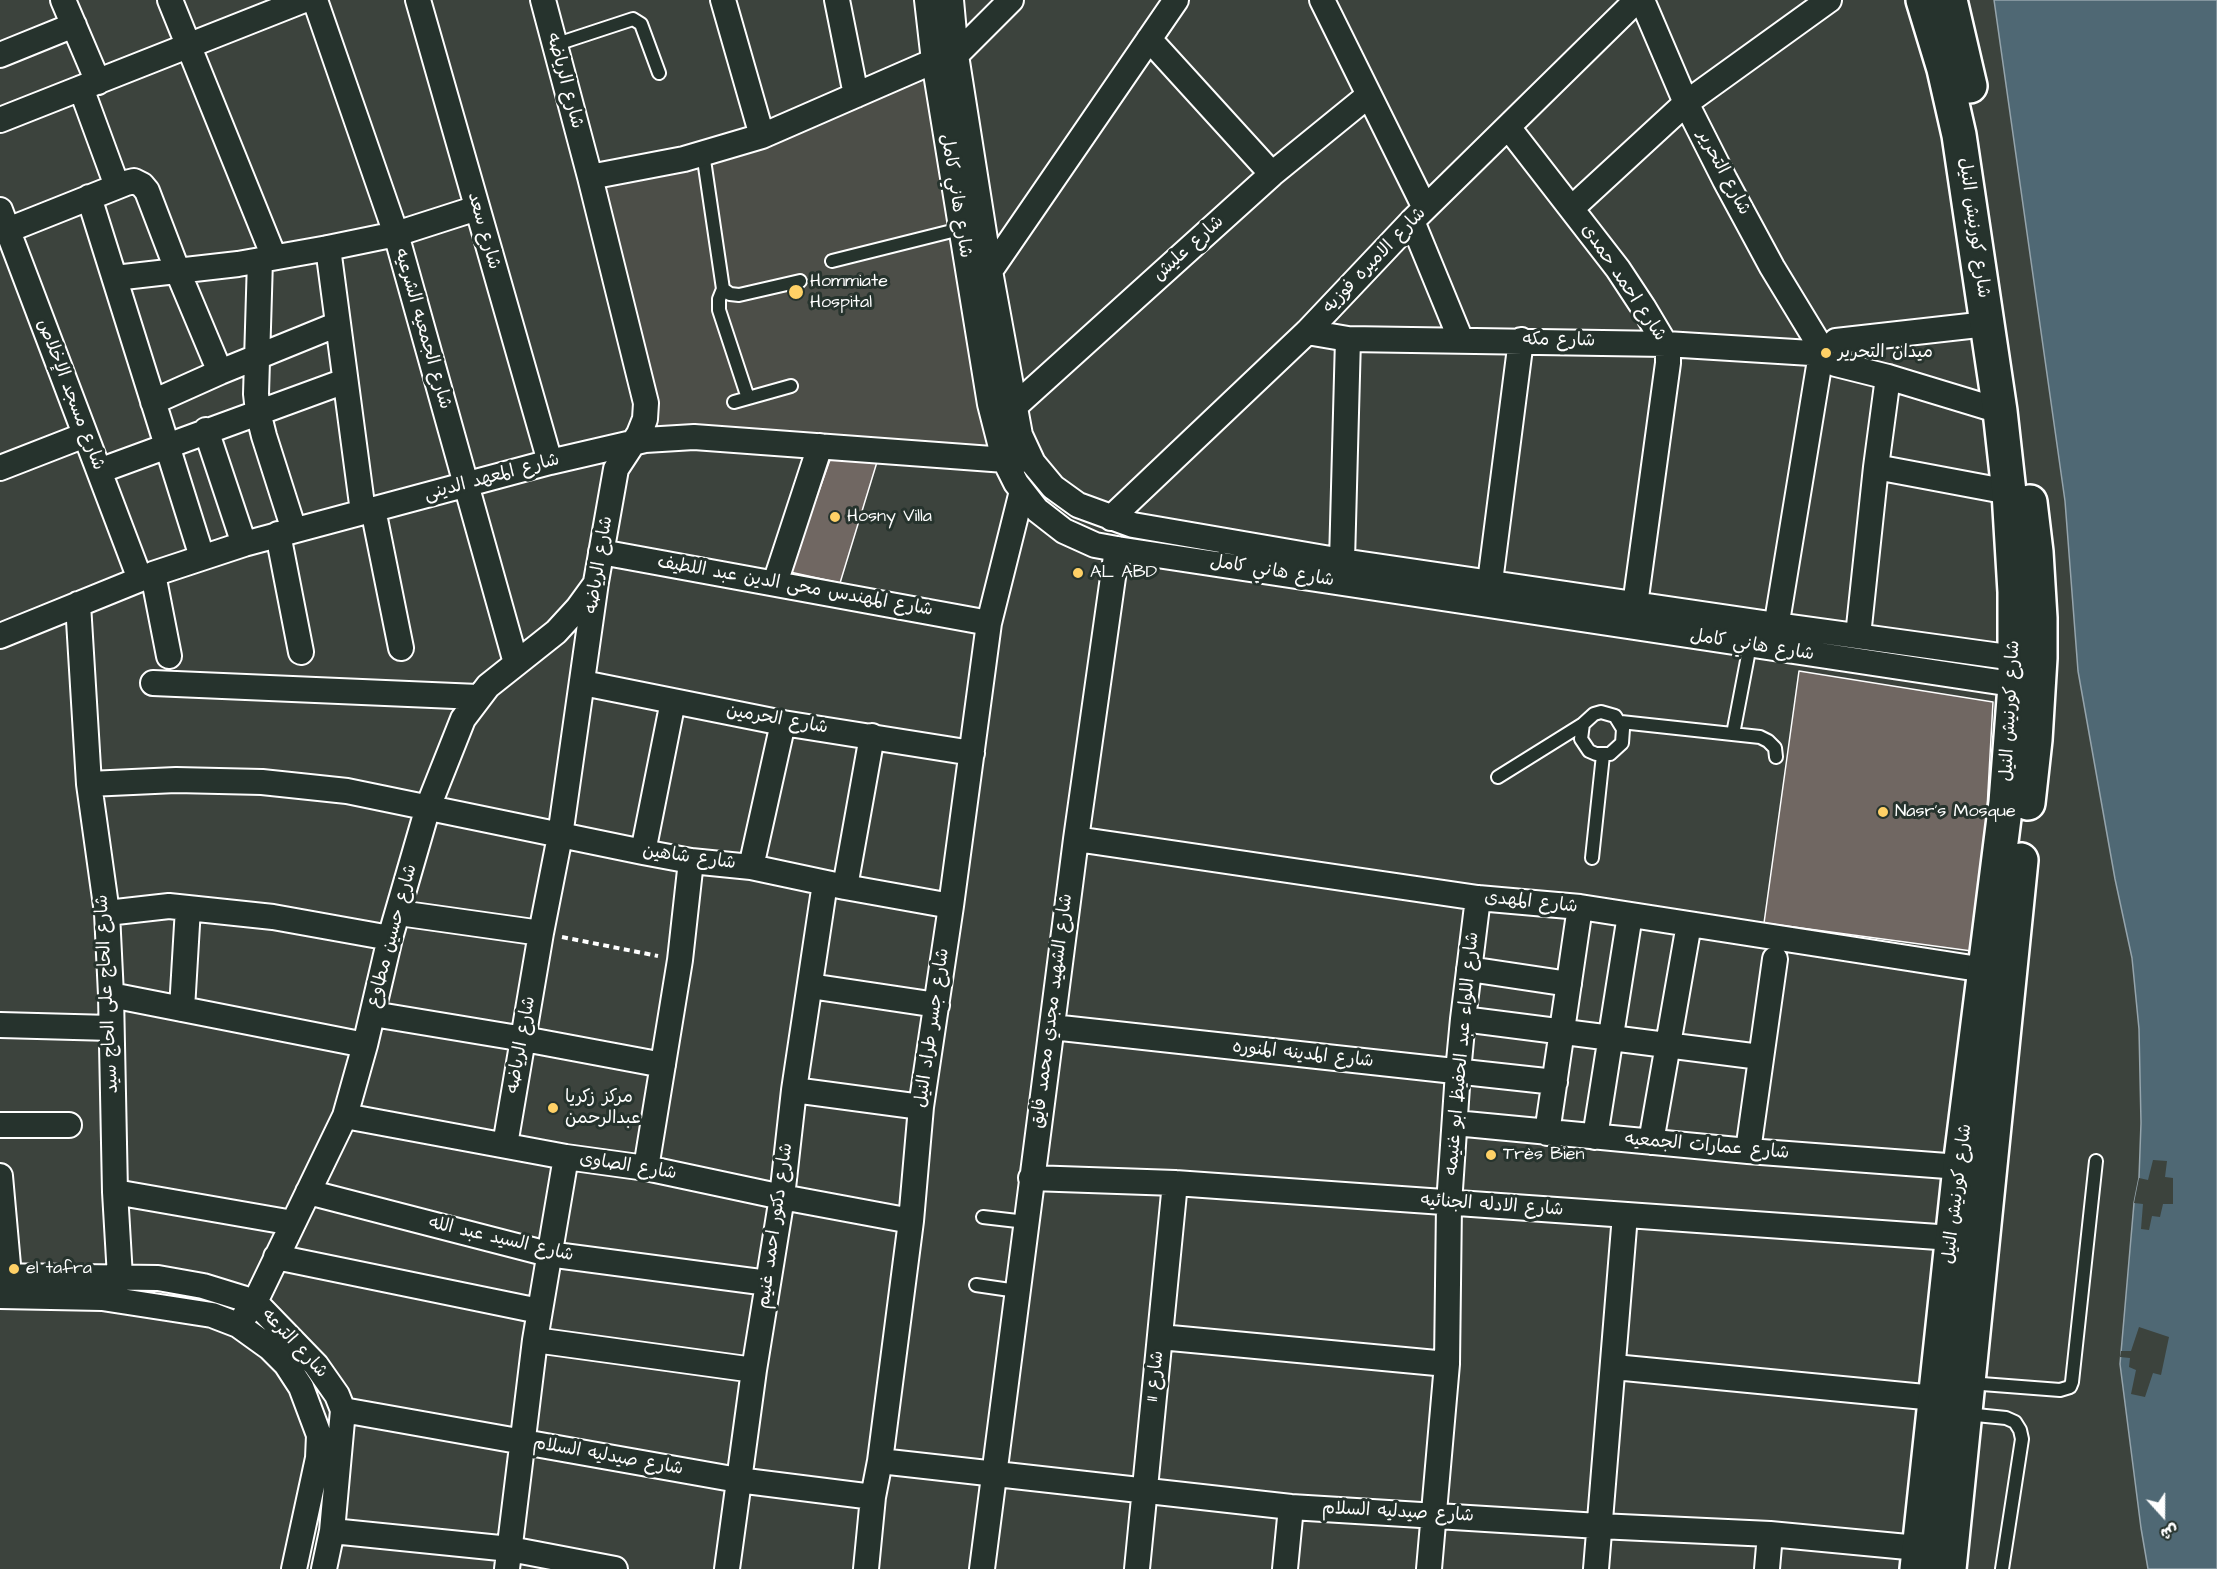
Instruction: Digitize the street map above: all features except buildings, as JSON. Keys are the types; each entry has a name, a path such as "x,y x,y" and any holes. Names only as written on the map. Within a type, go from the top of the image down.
{"main road":[{"name":"شارع كورنيش النيل","path":"1923,0 1944,69 1959,135 2000,411 2009,492 2015,592 2035,740 1949,1569"},
{"name":"شارع كورنيش النيل","path":"1918,1559 1960,1167 2006,802 2027,672 2036,552 2010,337 1979,139 1965,61 1950,0"}],"street":[{"path":"63,0 74,25 117,186"},
{"path":"170,0 267,259 256,394 258,412 286,532 301,652"},
{"path":"0,120 304,0"},
{"name":"شارع الجمعيه الشرعيه","path":"315,0 396,234 516,663"},
{"name":"شارع سعد","path":"418,0 550,462"},
{"name":"شارع الرياضه","path":"505,1145 560,836 596,582 616,470 639,434 645,419 646,404 590,177 543,0"},
{"path":"723,0 762,136"},
{"path":"837,0 856,95"},
{"name":"شارع هاني كامل","path":"927,0 945,58 990,271 1020,435 1033,463 1053,487 1078,506 1133,525 1354,570 1761,647 2027,672"},
{"name":"شارع هاني كامل","path":"951,0 945,58 960,229 990,404 1004,459 1022,491 1037,510 1064,531 1095,545 1117,549 1490,582 1858,636 2027,672"},
{"path":"590,177 656,165 762,136 945,58 1011,0"},
{"path":"970,290 990,271 1176,0"},
{"path":"1322,0 1369,95 1418,215 1461,340"},
{"name":"شارع الاميره فوزيه","path":"1111,518 1307,332 1418,215 1637,0"},
{"name":"شارع التحرير","path":"1642,0 1686,103 1772,267 1824,353"},
{"path":"1572,208 1686,103 1829,0"},
{"path":"0,55 74,25"},
{"path":"1149,39 1272,174"},
{"name":"شارع عليش","path":"1014,408 1272,174 1369,95"},
{"name":"شارع احمد حمدى","path":"1508,127 1618,269 1666,344 1668,363 1635,605"},
{"path":"4,220 89,197 134,181 142,185 147,191 220,372"},
{"path":"89,197 202,557"},
{"path":"115,279 178,272 328,248 396,234 477,208"},
{"name":"شارع مسجد الإخلاص","path":"4,220 99,471 147,577 169,656"},
{"path":"328,248 345,381 368,510 401,648"},
{"path":"153,402 338,324"},
{"name":"شارع مكه","path":"1307,332 1348,339 1666,344 1824,353 1987,324"},
{"path":"1348,339 1354,570"},
{"path":"1490,582 1521,340"},
{"path":"1761,647 1778,625 1824,353 1888,377 2000,411"},
{"path":"1858,636 1888,377"},
{"path":"99,471 345,381"},
{"path":"206,430 244,544"},
{"path":"0,468 85,435"},
{"name":"شارع المعهد الدينى","path":"0,636 147,577 244,544 633,442 694,437 1033,463"},
{"path":"775,583 820,446"},
{"path":"1876,467 2009,492"},
{"name":"شارع جسر طراد النيل","path":"866,1569 873,1497 880,1461 911,1221 921,1107 989,623 1022,491"},
{"name":"شارع الشهيد مجدي محمد فايق","path":"982,1569 1031,1178 1117,549"},
{"name":"شارع المهندس محى الدين عبد اللطيف","path":"601,552 989,623"},
{"name":"شارع حسين مطاوع","path":"238,1325 255,1302 345,1116 373,1014 390,938 428,807 463,719 488,686 556,632 578,608 596,582"},
{"name":"شارع الحاج على الحاج سيد","path":"78,604 89,784 107,913 115,1191 120,1277"},
{"path":"153,683 478,698"},
{"name":"شارع الحرمين","path":"583,683 783,723 972,753"},
{"path":"643,852 673,701"},
{"path":"751,867 783,723"},
{"name":"شارع دكتور احمد غنيم","path":"727,1569 754,1370 782,1197 794,1090 810,986 872,736"},
{"name":"شارع شاهين","path":"89,784 176,780 262,782 347,791 643,852 692,861 751,867 951,906"},
{"name":"شارع المهدى","path":"1076,839 1478,898 1630,915 1985,970"},
{"path":"646,1168 680,960 692,861"},
{"name":"شارع اللواء عبد الحفيظ ابو غنيمه","path":"1429,1569 1447,1364 1449,1204 1458,1072 1478,898"},
{"path":"107,913 169,906 273,917 390,938"},
{"path":"182,1009 188,908"},
{"path":"1547,1133 1580,908"},
{"path":"399,913 541,933"},
{"path":"1595,1137 1630,915"},
{"path":"1651,1142 1689,924"},
{"path":"1748,1151 1775,959"},
{"path":"1469,969 1569,984"},
{"path":"810,986 937,1005"},
{"path":"111,995 365,1045"},
{"path":"373,1014 663,1065"},
{"path":"1463,1019 1761,1057"},
{"path":"0,1025 111,1028"},
{"name":"شارع المدينه المنوره","path":"1052,1027 1555,1082"},
{"path":"794,1090 921,1107"},
{"name":"شارع الصاوى","path":"345,1116 566,1157 646,1168 911,1221"},
{"name":"شارع عمارات الجمعيه","path":"1455,1123 1748,1151 1960,1167"},
{"path":"0,1125 69,1125"},
{"path":"508,1559 535,1340 566,1157"},
{"path":"0,1176 3,1283"},
{"name":"شارع الادله الجنائيه","path":"1031,1178 1175,1183 1952,1238"},
{"name":"شارع 11","path":"1137,1569 1175,1183"},
{"path":"115,1191 293,1223"},
{"name":"شارع السيد عبد الله","path":"308,1192 548,1254 768,1283"},
{"path":"1596,1569 1625,1215"},
{"path":"276,1257 540,1311"},
{"name":"شارع الترعه","path":"3,1283 120,1277 158,1278 192,1284 255,1302 323,1374 338,1395 343,1410"},
{"name":"شارع الترعه","path":"3,1283 212,1315 238,1325 270,1348 286,1364 301,1387 319,1435 318,1458 294,1569"},
{"path":"1160,1337 1447,1364"},
{"path":"535,1340 754,1370"},
{"path":"1614,1367 1935,1398"},
{"path":"324,1569 332,1532 343,1410"},
{"name":"شارع صيدليه السلام","path":"343,1410 738,1480 873,1497"},
{"name":"شارع صيدليه السلام","path":"880,1461 1291,1507 1770,1534 1918,1559"},
{"path":"1285,1569 1291,1507"},
{"path":"332,1532 508,1559 615,1569"},
{"path":"1767,1569 1770,1534"}],"lane":[{"path":"554,45 633,19 641,24 659,73"},
{"path":"704,153 723,289 719,299 719,310 748,398"},
{"path":"832,261 960,229"},
{"path":"723,289 730,294 739,295 800,281"},
{"path":"734,402 791,386"},
{"path":"1733,734 1761,647"},
{"path":"1601,712 1616,716 1621,722 1624,736 1617,750 1603,755 1589,751 1584,746 1580,731 1587,717 1601,712"},
{"path":"1621,722 1760,737 1774,748 1776,757"},
{"path":"1498,777 1583,724"},
{"path":"1592,858 1603,755"},
{"path":"1966,1398 2060,1390 2070,1387 2096,1161"},
{"path":"983,1217 1026,1222"},
{"path":"976,1285 1017,1291"},
{"path":"1966,1398 2015,1422 2022,1439 2002,1569"}],"path":[{"path":"541,933 680,960"}],"shaded area":[{"name":"Hommiate Hospital","path":"927,71 994,449 649,433 598,181"}],"water":[{"path":"1994,0 2217,0 2217,1569 2148,1569 2141,1528 2120,1364 2134,1203 2139,1178 2141,1123 2139,1029 2132,958 2115,879 2078,671 2065,501"}],"pier":[{"path":"2153,1160 2167,1161 2165,1177 2173,1178 2173,1204 2163,1204 2160,1217 2152,1216 2149,1230 2141,1229 2143,1204 2134,1203 2139,1178 2148,1180"},
{"path":"2139,1327 2169,1337 2161,1375 2153,1373 2145,1397 2131,1394 2136,1370 2129,1367 2130,1358 2120,1357 2121,1351 2131,1351"}],"place":[{"name":"Hommiate Hospital","path":"796,292"},
{"name":"ميدان التحرير","path":"1826,353"},
{"name":"Hosny Villa","path":"835,517"},
{"name":"AL ABD","path":"1078,573"},
{"name":"Nasr's Mosque","path":"1883,812"},
{"name":"مركز زكريا عبدالرحمن","path":"553,1108"},
{"name":"Très Bien","path":"1491,1155"},
{"name":"el tafra","path":"14,1269"}]}
